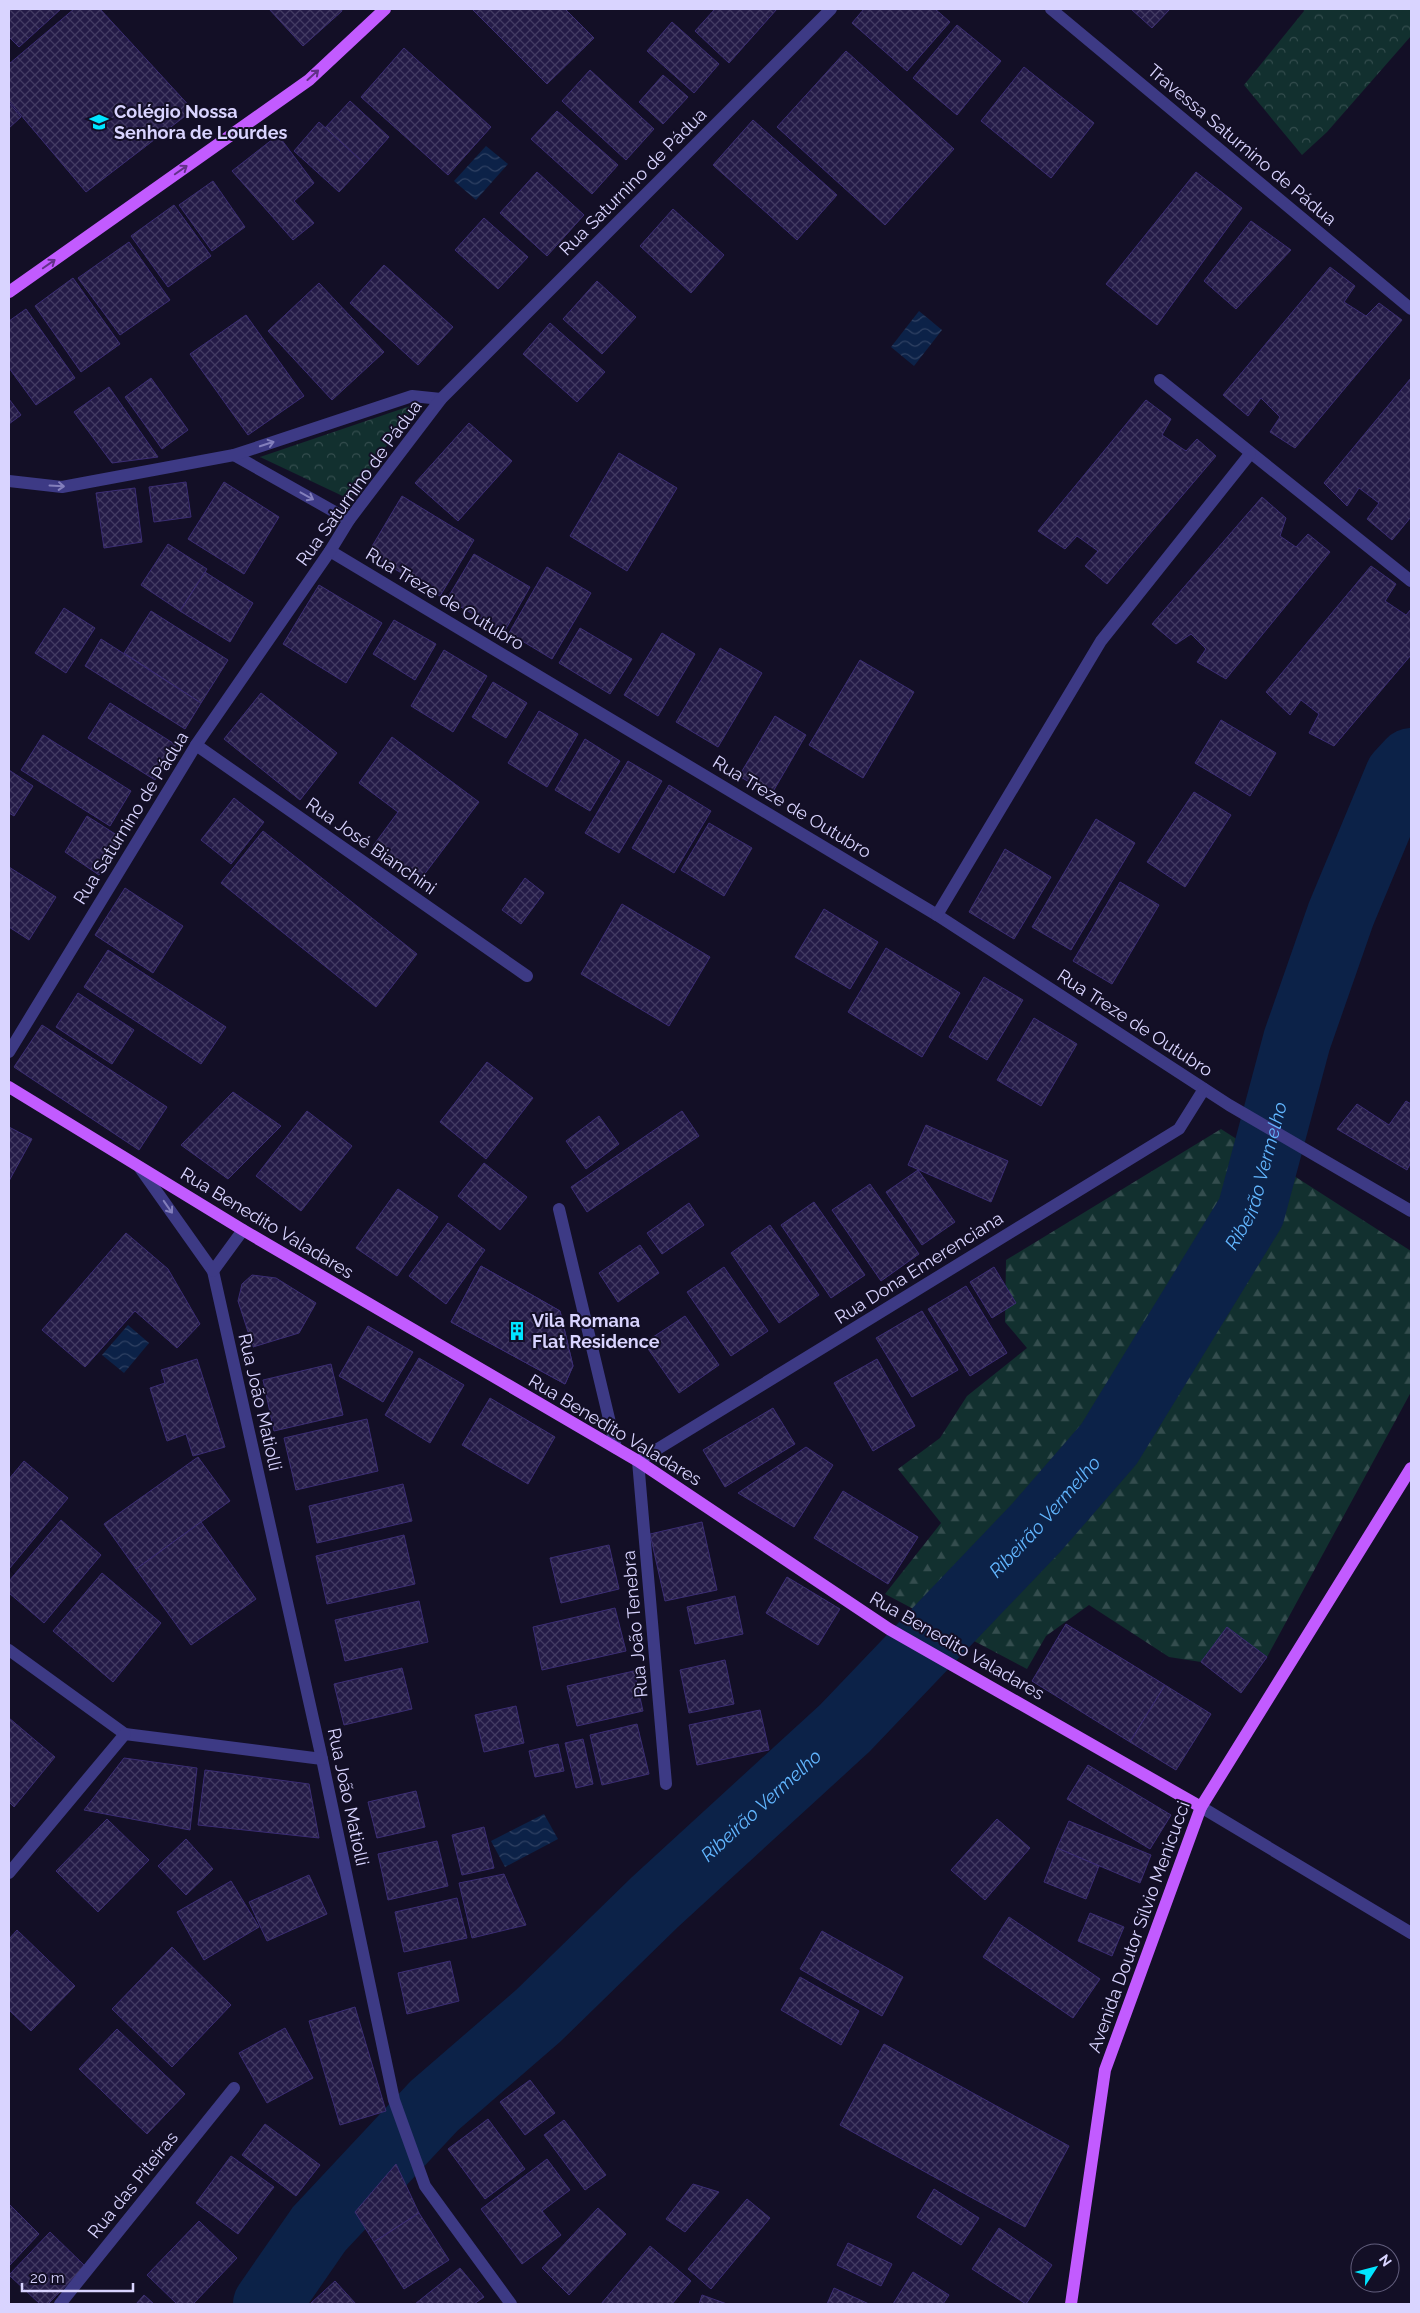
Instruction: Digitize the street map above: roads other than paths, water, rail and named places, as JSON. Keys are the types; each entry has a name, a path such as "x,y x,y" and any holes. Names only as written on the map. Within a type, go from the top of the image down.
{"main road":[{"path":"9,292 308,80 385,9"},
{"name":"Rua Benedito Valadares","path":"9,1087 243,1230 638,1461 889,1629 1201,1807"},
{"name":"Avenida Doutor Sílvio Menicucci","path":"1071,2304 1105,2070 1201,1807 1411,1468"}],"street":[{"name":"Rua Saturnino de Pádua","path":"9,1052 196,746 330,551 349,520 441,399 830,9"},
{"name":"Travessa Saturnino de Pádua","path":"1051,9 1411,309"},
{"path":"1160,380 1250,454 1411,581"},
{"path":"9,481 62,487 234,455 412,396 441,399"},
{"path":"937,915 1101,641 1250,454"},
{"path":"234,455 349,520"},
{"name":"Rua Treze de Outubro","path":"330,551 937,915 1228,1105 1411,1211"},
{"name":"Rua José Bianchini","path":"196,746 527,976"},
{"name":"Rua Dona Emerenciana","path":"638,1461 1179,1129 1204,1089"},
{"name":"Rua João Matiolli","path":"140,1168 213,1271 322,1759 394,2100 424,2186 511,2304"},
{"path":"559,1209 616,1448"},
{"path":"213,1271 243,1230"},
{"name":"Rua João Tenebra","path":"638,1461 666,1784"},
{"path":"9,1650 125,1734 322,1759"},
{"path":"9,1873 125,1734"},
{"path":"1201,1807 1411,1932"},
{"name":"Rua das Piteiras","path":"60,2304 234,2088"}],"water":[{"path":"486,146 508,164 476,200 454,181"},
{"path":"919,311 942,330 914,366 891,347"},
{"path":"128,1325 149,1343 124,1373 102,1355"},
{"path":"544,1814 558,1839 505,1867 491,1841"}],"waterway":[{"name":"Ribeirão Vermelho","path":"267,2304 319,2229 434,2106 538,2016 655,1902 845,1728 1036,1528 1109,1444 1251,1212 1297,1040 1341,914 1399,775 1411,762"}],"place":[{"name":"Colégio Nossa Senhora de Lourdes","path":"99,122"},
{"name":"Vila Romana Flat Residence","path":"517,1331"}]}
